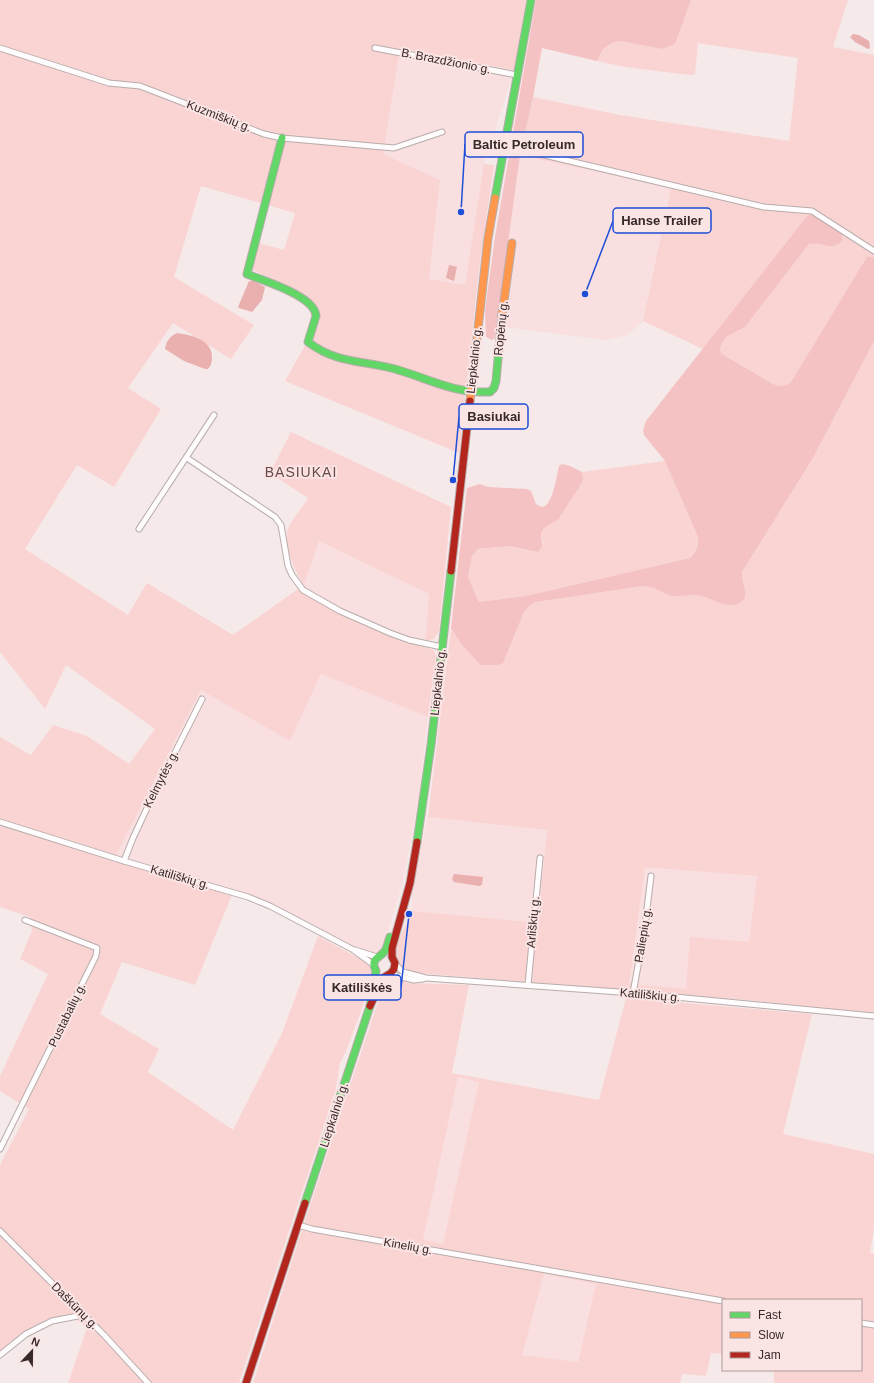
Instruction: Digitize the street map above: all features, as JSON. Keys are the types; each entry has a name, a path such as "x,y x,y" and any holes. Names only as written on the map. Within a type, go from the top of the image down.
{"main road":[{"name":"Liepkalnio g.","path":"370,1006 381,983 394,969 392,948 410,883 426,786 488,238 531,0"},
{"path":"282,138 247,274 296,294 310,303 316,312 316,320 308,342 329,355 356,363 380,366 451,388 471,392"},
{"name":"Ropėnų g.","path":"471,392 490,392 494,388 496,381 501,324 512,243"},
{"name":"Liepkalnio g.","path":"246,1383 370,1006 375,968 379,956 388,942 407,875 412,866"},
{"path":"379,956 387,954 393,960"},
{"path":"375,968 380,974 387,975"}],"street":[{"name":"Kuzmiškių g.","path":"0,48 109,82 140,86 264,134 282,138 394,148 442,132"},
{"name":"B. Brazdžionio g.","path":"376,48 517,76"},
{"path":"504,149 540,154 764,207 812,211 874,251"},
{"path":"139,529 214,416"},
{"path":"187,458 279,521 282,525 288,566 292,575 303,590 340,611 384,630 409,640 442,647"},
{"name":"Kelmytės g.","path":"124,861 148,806 202,699"},
{"name":"Katiliškių g.","path":"0,822 124,861 248,897 270,906 352,949 375,968"},
{"name":"Arliškių g.","path":"528,985 540,858"},
{"name":"Paliepių g.","path":"633,993 644,933 651,876"},
{"name":"Pustabalių g.","path":"0,1149 96,956 97,948 25,920"},
{"name":"Katiliškių g.","path":"352,949 379,956"},
{"name":"Katiliškių g.","path":"393,960 403,972 426,978 633,993 874,1016"},
{"name":"Katiliškių g.","path":"387,975 414,980 426,978"},
{"name":"Kinelių g.","path":"298,1225 312,1230 722,1301"},
{"name":"Daškūnų g.","path":"0,1231 104,1335 148,1383"},
{"path":"0,1355 26,1334 52,1321 83,1315"},
{"path":"862,1323 874,1325"}],"shaded area":[{"path":"0,0 526,0 514,70 400,48 383,154 440,180 429,279 465,285 484,164 494,165 479,270 459,453 285,381 320,319 318,311 303,295 251,269 258,243 284,250 295,213 201,186 174,277 254,325 231,359 173,323 128,388 161,409 114,487 77,465 25,549 128,615 147,583 233,635 298,589 343,615 395,637 434,650 436,657 428,717 321,674 290,741 201,690 116,855 0,819 0,737 31,755 53,725 87,736 129,764 155,729 66,665 45,709 0,652"},
{"path":"536,0 691,0 675,44 662,49 621,41 612,43 603,49 597,61 542,48 520,155 495,338 492,340 486,337 485,310 495,237"},
{"path":"691,0 848,0 833,47 874,55 874,257 867,258 791,382 785,386 773,384 722,354 720,350 721,345 726,337 745,327 809,244 820,243 832,246 839,244 842,241 807,216 703,349 643,321 671,188 520,155 533,97 620,115 789,141 798,58 698,43 695,74 689,75 625,67 597,61 603,49 612,43 621,41 662,49 675,44"},
{"path":"853,34 859,35 869,41 870,48 868,49 855,42 850,37"},
{"path":"400,48 514,70 484,164 465,285 429,279 440,180 383,154"},
{"path":"520,155 671,188 643,321 627,335 607,340 496,326"},
{"path":"812,214 842,234 842,241 835,246 814,243 809,244 745,327 726,337 720,350 722,354 773,384 782,386 789,384 867,257 874,257 874,341 813,458 742,572 745,593 744,599 734,605 727,605 702,596 673,596 654,588 643,586 536,602 530,605 524,612 503,663 498,665 481,665 461,644 451,628 467,488 480,484 488,487 527,489 531,491 536,504 543,507 550,499 559,466 562,464 570,466 582,472 583,479 558,520 544,528 541,534 542,545 538,552 510,546 478,549 472,556 468,577 479,602 526,596 690,558 697,548 698,537 665,461 644,435 643,430 646,421 807,216"},
{"path":"449,265 457,267 454,281 446,278"},
{"path":"249,281 254,281 265,287 262,300 252,312 238,307"},
{"path":"177,333 195,337 209,347 212,359 211,365 208,369 184,361 165,349 169,339"},
{"path":"874,341 874,1013 736,999 417,973 405,968 398,962 396,947 412,911 538,923 547,830 428,817 451,628 461,644 503,663 524,612 530,605 536,602 643,586 705,597 744,583 742,572 813,458","holes":["645,867 757,876 749,942 690,937 686,989 629,984"]},
{"path":"291,432 451,507 439,631 434,639 425,641 429,594 319,541 304,585 297,574 288,550 287,535 292,521 308,498 270,473"},
{"path":"665,461 698,537 697,546 690,558 526,596 479,602 468,577 472,556 478,549 510,546 538,552 543,543 541,535 544,528 558,520 580,486 583,479 582,472"},
{"path":"319,541 429,594 424,646 395,637 343,615 298,589 304,585"},
{"path":"321,674 428,717 419,795 403,881 384,944 377,954 355,948 270,904 251,896 116,855 201,690 290,741"},
{"path":"428,817 547,830 538,924 412,911 412,886"},
{"path":"0,826 232,895 195,985 122,962 100,1014 159,1049 148,1072 233,1130 282,1033 318,936 366,962 371,968 373,978 347,1049 340,1063 336,1089 239,1383 68,1383 87,1328 69,1314 47,1319 0,1353 0,1165 29,1109 0,1091 0,1076 48,974 20,959 32,931 30,917 0,907"},
{"path":"645,866 757,876 749,942 686,990 628,985"},
{"path":"454,874 483,877 482,885 479,886 454,882 452,879"},
{"path":"389,978 396,978 408,983 469,985 452,1073 599,1100 626,998 812,1014 783,1134 874,1154 874,1228 870,1253 874,1254 874,1383 774,1383 774,1371 862,1371 862,1299 722,1299 722,1354 711,1353 706,1376 682,1374 680,1383 253,1383 384,983","holes":["458,1077 479,1082 443,1244 423,1240","544,1274 596,1284 578,1362 522,1355"]},
{"path":"458,1077 479,1081 443,1244 423,1240"},
{"path":"544,1274 597,1283 578,1362 522,1355"}],"traffic: fast":[{"path":"495,198 531,0"},
{"path":"282,138 247,274 288,290 307,302 313,309 316,316 308,342 319,349 340,358 395,369 452,388 476,392 490,392 494,388 496,381 502,315"},
{"path":"417,842 431,745 451,571"},
{"path":"305,1203 370,1006 376,971 374,962 385,951 390,937"}],"traffic: slow":[{"path":"470,401 488,238 495,198"},
{"path":"502,315 512,243"}],"traffic: jam":[{"path":"451,571 470,401"},
{"path":"370,1006 383,978 394,969 395,963 392,957 392,948 410,883 417,842"},
{"path":"246,1383 305,1203"}],"place":[{"name":"Baltic Petroleum","path":"461,212"},
{"name":"Hanse Trailer","path":"585,294"},
{"name":"Basiukai","path":"453,480"},
{"name":"Katiliškės","path":"409,914"}],"district":[{"name":"BASIUKAI","path":"301,472"}]}
